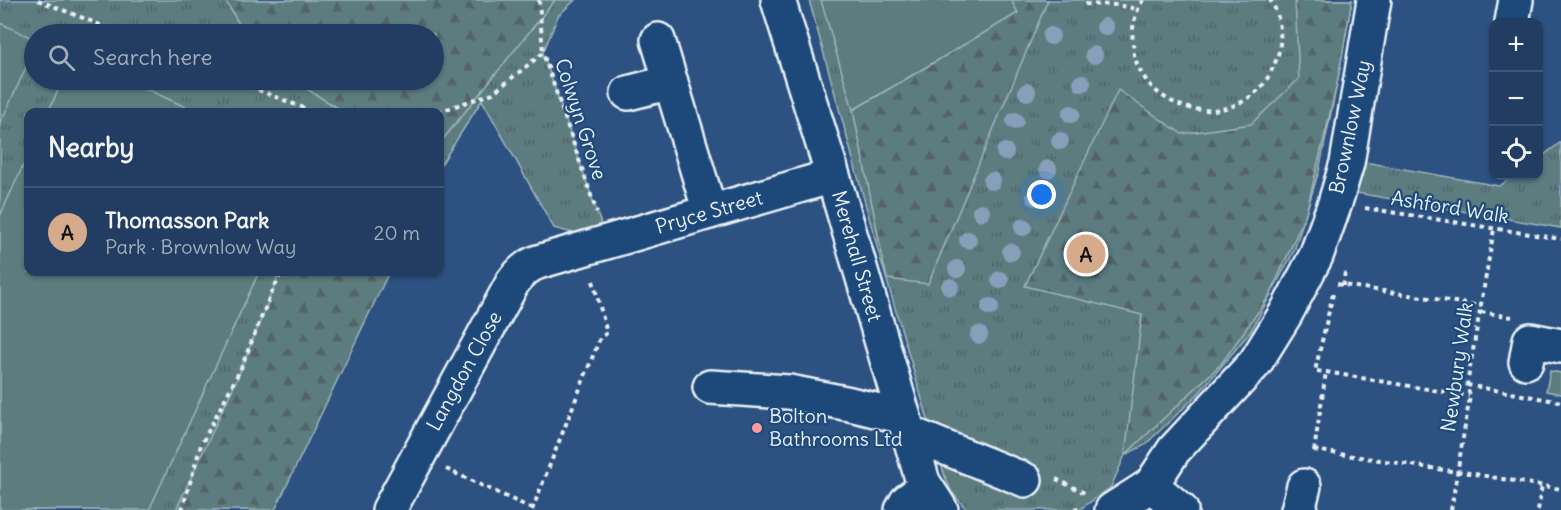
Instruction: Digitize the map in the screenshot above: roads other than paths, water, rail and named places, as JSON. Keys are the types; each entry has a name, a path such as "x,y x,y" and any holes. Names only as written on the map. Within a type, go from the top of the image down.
{"street":[{"name":"Merehall Street","path":"778,0 833,176 923,482 933,499"},
{"name":"Brownlow Way","path":"1151,485 1174,450 1255,363 1286,313 1316,256 1347,163 1374,0"},
{"path":"658,40 710,212"},
{"path":"628,93 670,82"},
{"name":"Pryce Street","path":"577,244 710,212 833,176"},
{"name":"Langdon Close","path":"389,510 513,282 528,266 577,244"},
{"path":"1526,362 1530,340 1561,346"},
{"path":"710,387 789,392 850,404 906,425 1025,480"},
{"path":"1095,504 1151,485 1181,510"},
{"path":"902,510 907,501 933,499"}],"place":[{"name":"Thomasson Park","path":"1086,254"},
{"name":"Bolton Bathrooms Ltd","path":"757,428"}]}
